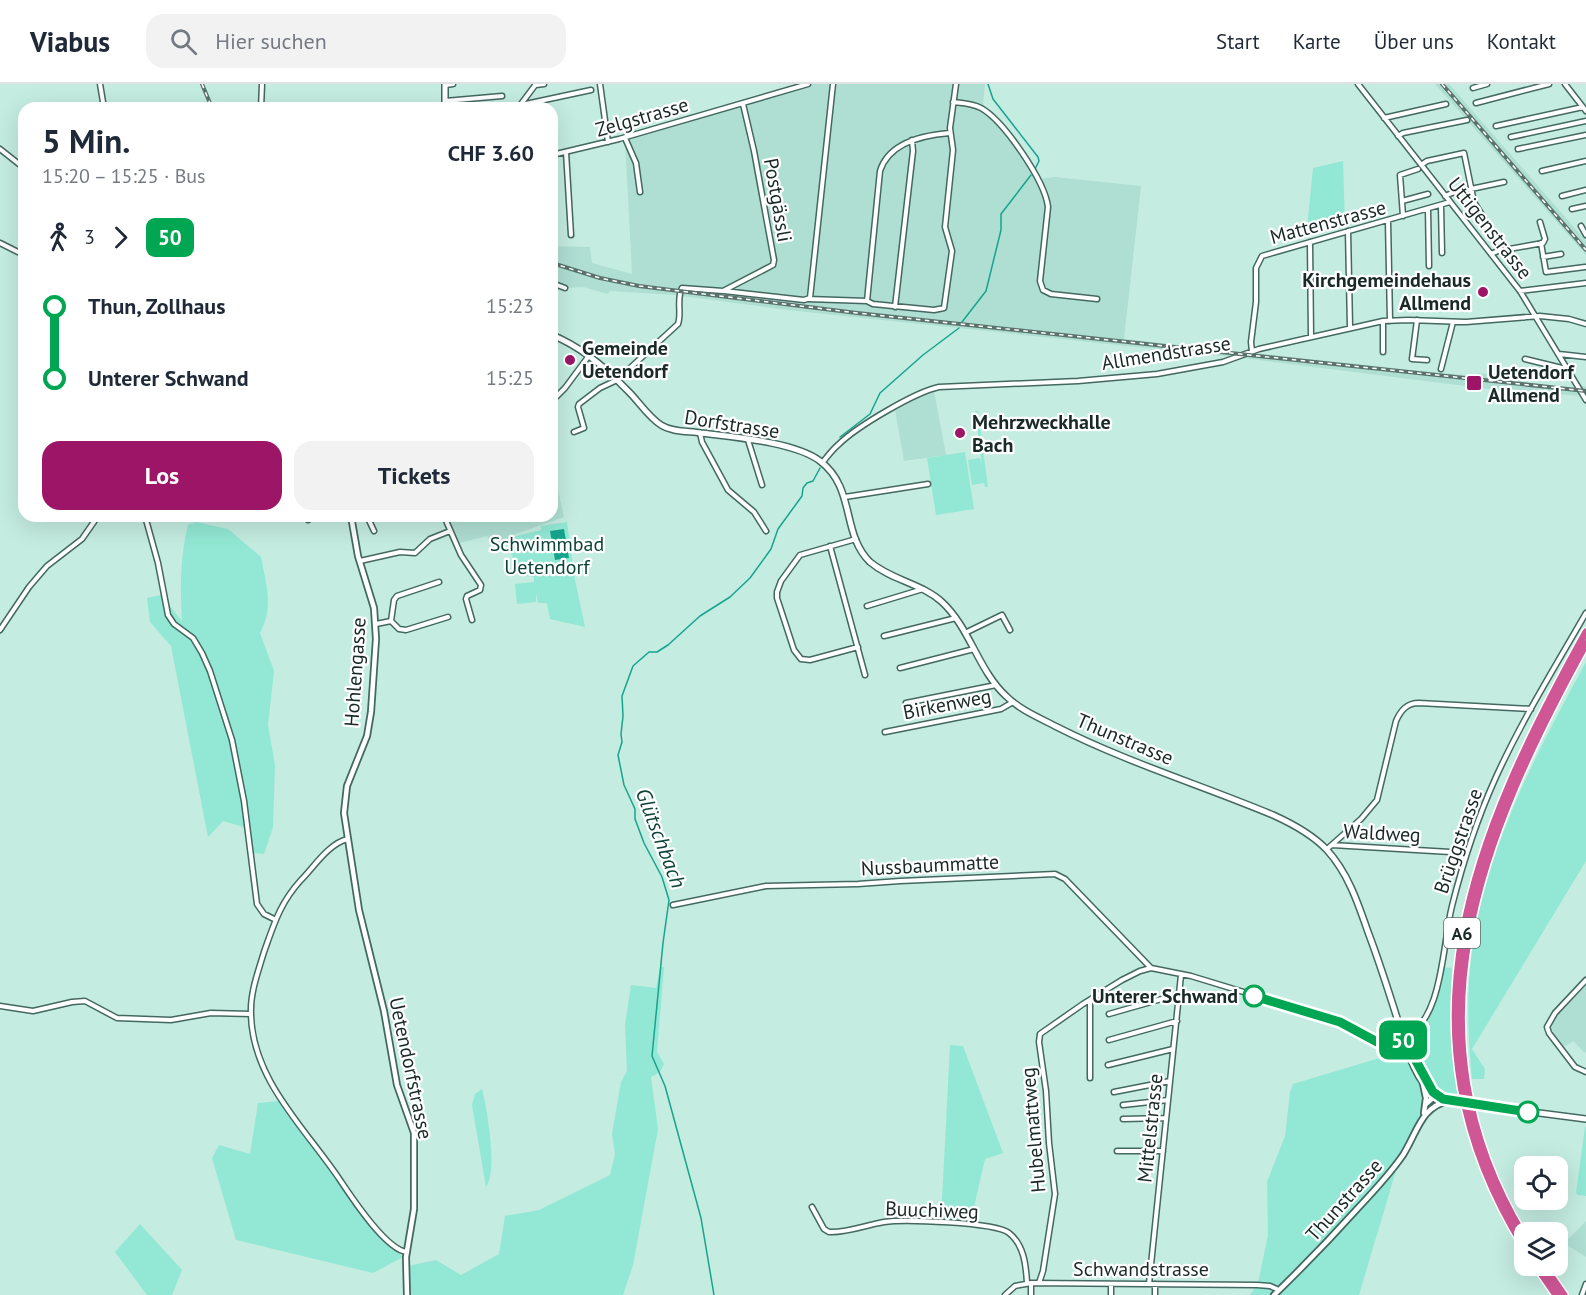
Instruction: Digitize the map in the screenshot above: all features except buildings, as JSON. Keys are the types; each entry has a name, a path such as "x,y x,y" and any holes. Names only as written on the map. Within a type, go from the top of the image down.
{"highway":[{"name":"A6","path":"1514,1228 1489,1181 1466,1110 1456,1047 1457,973 1469,899 1490,829 1527,743 1586,632"},
{"name":"A6","path":"1517,1222 1490,1169 1469,1099 1461,1036 1464,963 1478,891 1503,812 1538,735 1586,644"},
{"path":"1543,1276 1556,1295"},
{"path":"1551,1276 1564,1295"}],"main road":[{"path":"445,85 445,101"},
{"name":"Dorfstrasse","path":"558,338 588,357 617,380 660,424 672,429 798,450 822,463"},
{"name":"Thunstrasse","path":"822,463 836,478 845,497 856,539 863,554 873,564 924,589 940,600 956,618 996,685 1013,702 1084,740 1287,821 1329,847 1355,897 1404,1039"},
{"path":"1404,1039 1423,1083 1434,1093 1451,1101 1586,1119"},
{"path":"1404,1039 1434,1093"}],"street":[{"path":"100,84 103,102"},
{"path":"261,102 262,84"},
{"path":"445,85 453,84"},
{"path":"523,102 536,85 544,84"},
{"path":"600,84 608,142"},
{"name":"Zelgstrasse","path":"558,154 625,138 808,84"},
{"path":"808,299 833,84"},
{"path":"574,432 584,428 579,404 600,388 617,380 678,324 681,288 808,299 867,301 895,307 939,310 945,307 952,251 945,227 953,150 951,133 956,84"},
{"name":"Uttigenstrasse","path":"1358,84 1419,167 1450,202 1520,291 1586,400"},
{"path":"1473,88 1487,84"},
{"path":"1476,103 1549,84"},
{"path":"1496,126 1584,109 1565,84"},
{"path":"538,102 591,90"},
{"path":"445,101 502,96"},
{"path":"953,102 976,105 991,115 1022,150 1044,192 1048,207 1040,281 1043,290 1051,294 1097,299"},
{"name":"Postgässli","path":"723,291 773,265 774,260 754,151 742,104"},
{"path":"1384,118 1446,104"},
{"path":"1398,136 1467,120"},
{"path":"1511,137 1586,121"},
{"path":"867,301 880,171 887,157 912,141 951,133"},
{"path":"1518,149 1586,135"},
{"path":"625,138 636,163 640,192"},
{"path":"895,307 913,151 912,141"},
{"path":"0,149 18,163"},
{"path":"566,152 571,235"},
{"path":"1403,216 1400,175 1427,161 1464,153 1475,204 1485,218"},
{"path":"1542,171 1586,161"},
{"path":"1445,196 1504,182"},
{"path":"1562,196 1586,190"},
{"path":"1402,201 1428,194"},
{"name":"Mattenstrasse","path":"1252,352 1257,263 1262,256 1450,202"},
{"path":"1441,206 1442,253"},
{"path":"1572,209 1586,206"},
{"path":"1428,210 1429,266"},
{"path":"1388,221 1390,321"},
{"path":"1491,254 1541,243 1545,239 1540,222"},
{"path":"1581,226 1586,235"},
{"path":"1348,231 1350,327"},
{"path":"1310,242 1311,337"},
{"path":"0,243 18,252"},
{"path":"1541,243 1546,272 1585,267"},
{"path":"1543,257 1561,254"},
{"path":"1520,291 1586,283"},
{"path":"558,285 566,288"},
{"name":"Allmendstrasse","path":"822,463 837,445 862,428 910,398 934,388 1142,376 1223,362 1252,352 1383,321 1473,322 1535,316 1569,319 1586,324"},
{"path":"1417,320 1412,359 1427,360"},
{"path":"1383,321 1383,352"},
{"path":"1441,369 1453,322"},
{"path":"1558,354 1586,357"},
{"path":"558,395 588,357"},
{"path":"1525,359 1567,369"},
{"path":"1578,386 1586,387"},
{"path":"700,433 702,442 728,490 754,512 766,531"},
{"path":"748,440 762,484"},
{"path":"845,497 928,484"},
{"path":"0,630 29,587 47,566 82,539 94,522"},
{"path":"147,522 158,563 168,615 174,624 190,634 202,653 220,702 232,740 244,801 257,904 264,914 274,920"},
{"name":"Hohlengasse","path":"348,839 344,808 347,786 366,736 371,712 376,624 352,522"},
{"path":"370,522 374,531"},
{"path":"446,522 461,555 481,585 480,590 465,599 472,620"},
{"path":"360,561 397,552 415,553 430,539 450,531"},
{"path":"856,539 805,552 797,558 778,587 778,604 794,650 801,659 810,660 858,647"},
{"path":"830,546 865,675"},
{"path":"391,621 394,600 397,596 439,582"},
{"path":"867,606 924,589"},
{"name":"Brüggstrasse","path":"1404,1039 1422,1020 1435,994 1448,921 1467,853 1491,787 1531,709 1586,613"},
{"path":"965,633 1002,615 1010,630"},
{"path":"391,621 399,628 406,630 448,617"},
{"path":"884,636 956,618"},
{"path":"376,624 391,621"},
{"path":"900,668 974,649"},
{"path":"906,703 996,685"},
{"name":"Birkenweg","path":"885,732 1001,709 1013,702"},
{"path":"1329,847 1361,819 1377,800 1396,721 1408,704 1531,709"},
{"path":"348,839 336,844 284,901 274,920 255,980 250,1014 259,1052 280,1100 327,1161 363,1215 397,1250 407,1252"},
{"name":"Uetendorfstrasse","path":"348,839 354,885 384,1011 397,1085 414,1133 414,1209 407,1252 407,1295"},
{"name":"Waldweg","path":"1329,847 1467,853"},
{"name":"Nussbaummatte","path":"673,905 760,886 858,884 1055,874 1062,876 1078,891 1151,968"},
{"path":"1090,1078 1090,999 1129,976 1151,968 1191,976 1340,1022 1379,1043 1390,1044 1404,1039"},
{"name":"Mittelstrasse","path":"1149,1284 1181,975"},
{"path":"1586,980 1555,1013 1547,1027 1575,1067 1586,1072"},
{"path":"1109,1014 1179,994"},
{"name":"Hubelmattweg","path":"1039,1283 1043,1271 1055,1194 1039,1036 1090,999"},
{"path":"0,1006 33,1011 85,1001 121,1019 171,1020 211,1013 250,1014"},
{"path":"1109,1040 1177,1021"},
{"path":"1108,1065 1173,1050"},
{"path":"1114,1092 1170,1081"},
{"name":"Thunstrasse","path":"1423,1083 1426,1104 1424,1116"},
{"path":"1426,1104 1434,1093"},
{"name":"Thunstrasse","path":"1274,1295 1384,1180 1409,1145 1428,1110 1434,1093"},
{"path":"1123,1105 1168,1100"},
{"path":"1428,1110 1435,1104 1451,1101"},
{"path":"1123,1119 1166,1118"},
{"path":"1117,1151 1163,1151"},
{"name":"Buuchiweg","path":"812,1207 824,1229 829,1232 891,1221 971,1225 1005,1230 1012,1236 1025,1257 1029,1283"},
{"path":"1029,1283 1031,1295"},
{"name":"Schwandstrasse","path":"1005,1295 1015,1286 1029,1283 1267,1285 1279,1290"},
{"path":"1111,1284 1111,1295"},
{"path":"1155,1284 1155,1295"},
{"path":"1582,1295 1586,1284"}],"shaded area":[{"path":"808,84 985,84 983,106 1019,144 1039,179 1055,177 1141,186 1124,339 1440,373 1477,376 1478,373 1522,378 1522,382 1575,388 1577,386 1586,387 1586,396 1505,391 1251,359 788,310 675,295 610,291 608,294 583,287 565,288 558,285 558,246 590,247 592,263 632,274 625,138"},
{"path":"1435,84 1449,84 1586,241 1586,255"},
{"path":"934,391 946,455 904,461 895,410"},
{"path":"558,490 564,517 558,519"},
{"path":"451,522 550,522 513,535 495,546 487,536 460,543"},
{"path":"564,529 569,558 555,560 550,531"},
{"path":"1586,984 1585,1053 1573,1041 1564,1047 1550,1028 1557,1015"},
{"path":"1586,1221 1586,1257 1568,1246 1568,1239"}],"green space":[{"path":"1343,161 1345,226 1307,229 1313,168"},
{"path":"975,411 978,411 988,487 985,487 984,483 972,485 968,460 980,458 982,466"},
{"path":"965,452 974,509 936,515 927,458"},
{"path":"196,522 228,529 261,557 267,586 267,614 260,633 274,671 268,725 275,765 273,827 264,854 251,853 247,828 223,821 208,837 171,646 150,622 147,598 161,595 182,621 183,549 188,525"},
{"name":"Schwimmbad Uetendorf","path":"567,522 575,580 585,627 550,619 547,603 538,603 536,593 536,602 517,604 515,584 534,582 534,577 526,576 506,543 516,536 541,530 541,526"},
{"path":"1586,662 1586,861 1472,1049 1485,1069 1484,1079 1472,1079 1468,1016 1470,968 1479,913 1489,875 1516,802 1549,731"},
{"path":"660,967 664,967 657,1052 664,1064 660,1072 651,1077 658,1129 633,1265 623,1295 411,1295 408,1266 436,1260 461,1275 499,1254 505,1216 539,1210 610,1175 615,1154 612,1134 621,1082 627,1071 625,1025 631,985 656,988"},
{"path":"1443,967 1452,968 1452,1032 1458,1096 1448,1095 1435,1088 1409,1039 1430,1014 1439,985 1442,985"},
{"path":"950,1045 963,1046 1003,1153 985,1159 971,1220 941,1219"},
{"path":"1403,1051 1423,1089 1423,1107 1416,1128 1405,1148 1393,1162 1397,1167 1359,1295 1250,1295 1258,1283 1268,1235 1267,1182 1285,1136 1293,1084"},
{"path":"482,1089 489,1124 491,1154 491,1168 486,1187 472,1105 475,1094"},
{"path":"279,1101 317,1150 366,1221 403,1257 373,1273 236,1240 212,1158 219,1145 250,1154 258,1103"},
{"path":"1586,1127 1586,1196 1576,1193"},
{"path":"140,1224 182,1270 172,1295 147,1295 115,1252"}],"waterway":[{"name":"Glütschbach","path":"988,84 993,99 1038,157 1039,161 1035,169"},
{"name":"Glütschbach","path":"962,322 986,291 1001,230 1001,214 1031,175"},
{"name":"Glütschbach","path":"840,437 870,414 880,393 923,355 959,328"},
{"name":"Glütschbach","path":"714,1295 701,1218 665,1086 652,1056 669,900 662,877 644,843 635,819 635,809 624,785 618,755 622,742 622,696 633,666 649,652 657,652 668,645 700,616 730,597 750,578 771,549 778,529 802,496 803,488 807,483 813,481 820,468"}],"railway":[{"path":"202,84 210,102"},
{"path":"1442,84 1586,250"},
{"path":"558,265 600,278 639,286 857,313 1586,391"}],"bus line":[{"name":"50","path":"1254,996 1340,1022 1379,1043 1390,1044 1404,1039 1433,1092 1443,1099 1528,1112"}],"place":[{"name":"Kirchgemeindehaus Allmend","path":"1483,292"},
{"name":"Gemeinde Uetendorf","path":"570,360"},
{"name":"Uetendorf Allmend","path":"1474,383"},
{"name":"Mehrzweckhalle Bach","path":"960,433"},
{"name":"Unterer Schwand","path":"1254,996"}]}
